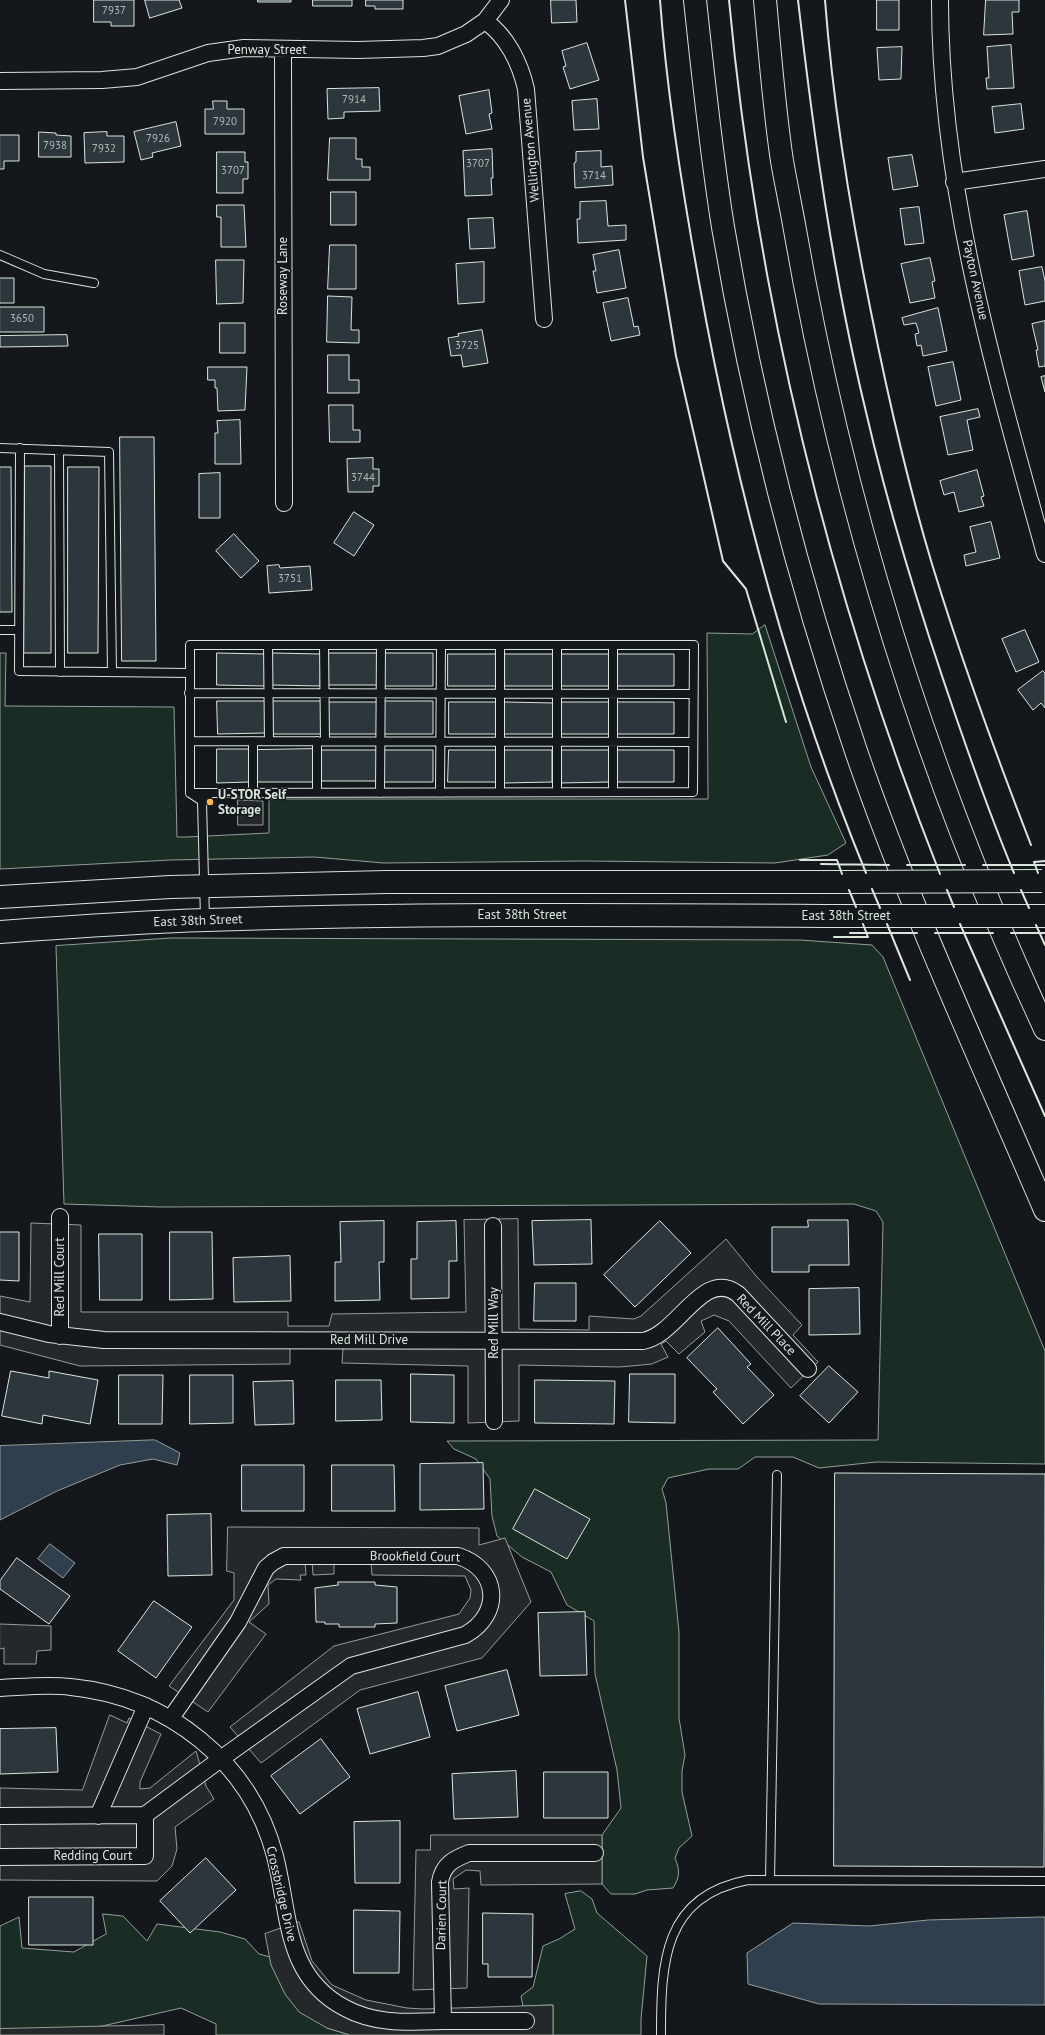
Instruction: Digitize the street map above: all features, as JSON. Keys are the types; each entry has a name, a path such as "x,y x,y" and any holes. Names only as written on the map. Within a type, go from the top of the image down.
{"main road":[{"path":"695,0 713,160 735,292 760,417 808,600 857,754 910,896 1045,1210"},
{"path":"765,0 782,161 804,285 831,411 861,533 898,656 962,835 988,899 1045,1029"},
{"path":"0,897 204,886 439,882 1043,881"},
{"name":"East 38th Street","path":"0,932 205,920 511,915 1045,916"}],"street":[{"path":"485,21 501,0"},
{"name":"Payton Avenue","path":"940,0 945,109 954,182 996,378 1045,554"},
{"name":"Penway Street","path":"0,81 102,80 137,77 208,52 244,48 415,50 438,46 459,38 485,21"},
{"name":"Wellington Avenue","path":"485,21 502,37 511,50 520,69 526,89 544,319"},
{"name":"Roseway Lane","path":"282,49 284,503"},
{"path":"954,182 1045,169"},
{"name":"Red Mill Court","path":"60,1217 60,1336"},
{"name":"Red Mill Way","path":"493,1226 494,1421"},
{"name":"Red Mill Drive","path":"0,1322 60,1336 104,1340 650,1340 659,1336 707,1290 720,1288"},
{"name":"Red Mill Place","path":"720,1288 730,1289 738,1294 808,1369"},
{"name":"Brookfield Court","path":"171,1718 238,1622 266,1568 284,1556 458,1556 467,1558 479,1566 486,1576 491,1594 490,1606 484,1619 476,1628 465,1635 351,1666 222,1758"},
{"name":"Crossbridge Drive","path":"0,1688 72,1687 129,1700 171,1718 190,1730 222,1758 247,1793 269,1839 275,1857 292,1943 301,1966 321,1991 340,2005 370,2018 393,2022 526,2021"},
{"path":"98,1816 146,1706"},
{"path":"0,1816 145,1815 222,1758"},
{"name":"Redding Court","path":"0,1857 145,1856 145,1815"},
{"name":"Darien Court","path":"443,2021 440,1882 446,1866 453,1860 469,1853 595,1853"}],"lane":[{"path":"0,255 44,274 94,283"},
{"path":"0,448 109,452 112,672"},
{"path":"20,448 19,671 189,673"},
{"path":"59,450 60,672"},
{"path":"0,630 19,630"},
{"path":"190,645 694,645 693,792 190,793 190,645"},
{"path":"268,645 269,741"},
{"path":"317,793 324,693 324,645"},
{"path":"380,793 381,645"},
{"path":"440,792 441,645"},
{"path":"500,645 500,792"},
{"path":"557,645 557,792"},
{"path":"613,645 613,792"},
{"path":"189,693 693,694"},
{"path":"190,741 693,742"},
{"path":"253,741 254,793"},
{"path":"190,793 202,801"},
{"path":"205,920 202,801 211,793"},
{"path":"770,1880 777,1475"},
{"path":"661,2035 663,1967 668,1947 679,1923 691,1907 703,1896 718,1887 748,1880 1045,1882"}],"green space":[{"path":"765,625 811,767 846,843 828,855 775,863 584,861 384,863 314,857 170,860 0,869 0,653 6,653 5,706 174,707 177,837 187,837 269,833 269,799 708,799 707,633 752,634"},
{"path":"172,938 800,940 872,945 883,957 1045,1351 1045,1464 876,1462 819,1468 793,1457 755,1457 738,1469 709,1469 668,1478 662,1489 666,1503 679,1632 679,1718 685,1755 682,1771 682,1792 692,1836 679,1848 675,1858 678,1866 678,1873 677,1880 673,1888 647,1890 635,1894 611,1894 602,1884 602,1835 621,1808 617,1770 595,1674 594,1621 567,1605 551,1572 522,1557 497,1536 492,1516 490,1479 476,1459 454,1449 447,1441 878,1440 883,1222 876,1211 854,1204 160,1207 64,1204 56,946"},
{"path":"581,1891 592,1899 597,1913 647,1956 641,2019 641,2035 553,2035 553,2005 523,2006 521,1996 533,1987 543,1946 559,1939 575,1929 565,1894"},
{"path":"103,1914 123,1916 147,1941 157,1924 220,1932 245,1939 259,1954 270,1957 271,1965 327,2028 350,2035 216,2035 216,2024 181,2008 72,2033 0,2035 0,1926 19,1917 22,1948 74,1952 106,1934"}],"shaded area":[{"path":"238,800 263,801 263,825 238,825"},
{"path":"518,1219 519,1329 589,1330 589,1316 634,1319 641,1316 726,1239 757,1277 802,1325 793,1335 818,1362 791,1388 729,1321 714,1315 701,1321 705,1332 679,1354 666,1341 661,1344 668,1357 652,1364 620,1367 519,1365 519,1421 468,1423 468,1366 342,1363 343,1348 290,1348 290,1364 80,1366 0,1345 0,1296 30,1302 31,1223 81,1225 81,1312 288,1312 288,1326 329,1326 332,1314 466,1312 464,1220"},
{"path":"228,1527 479,1528 479,1545 505,1538 531,1602 482,1658 360,1690 261,1763 230,1727 334,1646 459,1614 470,1598 471,1590 465,1576 372,1575 371,1562 334,1562 334,1574 313,1575 312,1561 305,1561 306,1575 300,1575 301,1580 276,1579 268,1585 269,1604 249,1622 266,1634 208,1712 169,1686 234,1600 234,1573 227,1571"},
{"path":"0,1624 51,1626 51,1650 37,1651 36,1664 4,1664 4,1648 0,1649"},
{"path":"110,1715 127,1723 129,1718 161,1734 140,1782 140,1789 150,1788 196,1751 206,1786 214,1799 175,1827 177,1849 172,1866 157,1881 0,1880 0,1788 82,1790"},
{"path":"431,1835 602,1835 602,1884 481,1885 480,1871 466,1870 453,1879 454,1889 469,1888 467,1988 413,1990 416,1850 430,1850"},
{"path":"299,1922 312,1961 332,1985 366,2000 407,2008 423,2009 553,2005 553,2035 350,2035 327,2028 299,2012 285,1994 271,1965 265,1934"},
{"path":"164,2025 164,2035 0,2035 0,2029"}],"water":[{"path":"155,1440 180,1453 177,1465 153,1459 120,1465 57,1491 0,1520 0,1446"},
{"path":"50,1544 75,1563 63,1578 38,1559"},
{"path":"1045,1917 1045,2005 819,2004 748,1984 747,1953 793,1923 869,1926 928,1920"}],"building":[{"path":"94,0 134,0 134,26 111,26 111,22 94,22"},
{"path":"145,0 179,0 182,8 150,18"},
{"path":"258,0 291,0 291,2 258,2"},
{"path":"313,0 352,0 352,6 313,6"},
{"path":"366,0 403,0 403,9 375,9 375,6 366,6"},
{"path":"551,0 576,0 577,22 552,23"},
{"path":"877,0 899,0 899,30 877,30"},
{"path":"986,0 1019,0 1019,12 1012,12 1013,34 984,35"},
{"path":"587,43 599,80 570,89 563,67 566,66 562,51"},
{"path":"1011,45 1014,88 987,89 986,78 989,78 987,47"},
{"path":"902,47 901,79 879,80 877,48"},
{"path":"379,88 380,111 344,112 344,118 328,119 327,89"},
{"path":"489,90 492,113 489,114 492,129 466,134 459,96"},
{"path":"597,99 599,129 574,130 572,101"},
{"path":"213,101 227,101 227,109 244,109 244,134 205,134 205,109 213,109"},
{"path":"1021,104 1024,129 995,133 992,107"},
{"path":"176,122 181,146 152,153 153,157 141,160 134,132"},
{"path":"39,132 71,136 71,157 39,157"},
{"path":"107,132 107,136 124,136 124,162 85,163 84,133"},
{"path":"0,135 19,135 19,161 4,161 4,169 0,169"},
{"path":"330,138 356,138 356,159 362,159 362,167 370,167 370,180 328,180"},
{"path":"492,149 492,195 465,196 463,151"},
{"path":"601,151 601,167 612,166 613,185 575,188 574,163 576,162 576,152"},
{"path":"217,152 245,152 245,162 248,162 248,179 243,179 243,193 217,193"},
{"path":"912,155 918,186 893,190 888,158"},
{"path":"331,192 356,192 356,225 331,225"},
{"path":"606,201 608,226 626,225 626,240 578,243 577,219 580,219 580,202"},
{"path":"217,205 244,205 246,247 221,247 221,217 217,217"},
{"path":"919,207 924,243 905,245 900,209"},
{"path":"1027,211 1034,256 1012,260 1004,215"},
{"path":"493,218 495,248 470,249 468,219"},
{"path":"330,245 356,245 356,289 328,289"},
{"path":"619,250 626,288 597,293 593,271 596,271 593,255"},
{"path":"930,258 935,281 932,282 935,298 910,303 901,264"},
{"path":"216,260 244,260 243,303 217,304"},
{"path":"484,262 484,302 458,304 456,264"},
{"path":"1042,267 1045,281 1045,301 1025,305 1019,271"},
{"path":"0,278 14,278 14,303 0,303"},
{"path":"328,296 352,297 351,330 359,330 359,343 327,342"},
{"path":"628,298 634,327 638,326 640,335 611,341 603,303"},
{"path":"0,307 44,307 44,332 0,332"},
{"path":"938,308 947,351 923,356 921,345 917,346 915,334 919,333 916,323 904,325 902,318"},
{"path":"1045,321 1045,366 1039,367 1036,350 1038,350 1032,324"},
{"path":"220,323 245,323 245,353 220,353"},
{"path":"482,330 488,363 463,367 461,355 451,356 448,338 459,336 458,334"},
{"path":"67,335 68,346 0,347 0,336"},
{"path":"328,355 349,355 349,380 359,380 359,393 328,393"},
{"path":"953,362 961,400 936,406 928,367"},
{"path":"208,367 247,367 245,410 218,411 217,388 215,388 215,380 208,380"},
{"path":"1045,376 1045,392 1041,377"},
{"path":"329,405 353,405 353,430 360,430 360,442 330,442"},
{"path":"978,409 980,417 967,420 973,450 948,455 940,417"},
{"path":"240,420 241,464 215,464 215,433 218,433 217,421"},
{"path":"120,437 154,437 156,661 122,661"},
{"path":"373,458 373,469 379,469 379,486 373,486 373,492 348,492 347,459"},
{"path":"25,466 51,466 51,653 24,653"},
{"path":"0,467 11,467 12,612 0,612"},
{"path":"68,467 99,467 98,653 68,653"},
{"path":"977,470 984,496 981,497 984,506 959,512 954,492 944,495 940,481"},
{"path":"220,473 220,518 199,518 199,474"},
{"path":"354,512 374,525 354,556 334,543"},
{"path":"991,522 1000,558 966,566 964,555 976,552 970,527"},
{"path":"234,534 259,561 241,578 216,551"},
{"path":"279,565 280,568 310,566 312,590 269,593 267,566"},
{"path":"1025,630 1039,662 1016,672 1002,639"},
{"path":"217,653 265,654 265,686 217,685"},
{"path":"273,653 321,654 320,686 272,685"},
{"path":"329,653 377,653 377,685 329,685"},
{"path":"384,653 433,653 433,686 383,686"},
{"path":"448,654 497,654 497,686 448,686"},
{"path":"505,654 554,654 554,686 505,686"},
{"path":"560,654 610,654 610,686 560,686"},
{"path":"617,654 674,654 674,686 617,686"},
{"path":"1043,671 1045,673 1045,708 1041,703 1033,710 1018,690"},
{"path":"217,701 265,701 265,733 218,734"},
{"path":"273,701 321,701 321,734 273,734"},
{"path":"384,701 433,701 433,734 384,734"},
{"path":"329,702 378,702 378,734 329,734"},
{"path":"449,702 497,702 497,734 449,734"},
{"path":"505,702 554,703 553,734 504,734"},
{"path":"560,702 609,702 609,734 560,734"},
{"path":"617,702 674,702 674,734 617,734"},
{"path":"217,749 249,749 249,782 217,783"},
{"path":"313,749 313,782 257,782 257,750"},
{"path":"321,750 377,750 377,781 321,781"},
{"path":"383,750 433,750 433,782 383,782"},
{"path":"449,750 497,750 497,782 448,782"},
{"path":"504,750 552,750 552,782 504,783"},
{"path":"560,750 609,750 609,782 560,783"},
{"path":"616,750 674,750 674,782 616,782"},
{"path":"591,1220 592,1264 534,1265 532,1221"},
{"path":"808,1220 848,1220 849,1265 809,1265 809,1272 772,1272 772,1227 808,1227"},
{"path":"384,1221 384,1262 379,1262 380,1300 335,1301 335,1262 341,1262 340,1222"},
{"path":"456,1221 457,1261 449,1261 449,1298 411,1299 411,1259 417,1259 417,1222"},
{"path":"660,1221 691,1253 635,1307 604,1275"},
{"path":"0,1232 19,1232 19,1281 0,1280"},
{"path":"170,1232 212,1232 213,1299 170,1300"},
{"path":"99,1234 142,1234 142,1300 100,1300"},
{"path":"290,1256 291,1301 234,1302 233,1258"},
{"path":"535,1283 576,1283 576,1321 534,1321"},
{"path":"859,1288 860,1334 809,1335 809,1289"},
{"path":"718,1328 751,1364 747,1367 774,1395 743,1424 713,1392 717,1389 687,1358"},
{"path":"829,1366 858,1392 829,1423 800,1396"},
{"path":"11,1371 49,1378 49,1371 98,1380 90,1424 43,1415 42,1424 2,1416"},
{"path":"411,1374 454,1375 454,1423 411,1422"},
{"path":"630,1374 675,1374 675,1423 629,1422"},
{"path":"119,1375 163,1375 162,1424 119,1424"},
{"path":"190,1375 233,1375 233,1423 190,1424"},
{"path":"336,1380 381,1380 382,1420 336,1421"},
{"path":"535,1380 615,1381 614,1424 535,1423"},
{"path":"293,1381 294,1424 255,1425 253,1382"},
{"path":"483,1463 484,1509 420,1510 420,1464"},
{"path":"242,1465 304,1465 304,1511 242,1511"},
{"path":"332,1465 394,1465 395,1511 332,1511"},
{"path":"835,1473 1045,1474 1044,1867 834,1866"},
{"path":"535,1489 590,1519 567,1559 513,1529"},
{"path":"211,1514 212,1575 168,1576 167,1515"},
{"path":"17,1558 70,1596 49,1624 0,1589 0,1581"},
{"path":"338,1582 375,1582 375,1585 397,1587 397,1623 375,1624 375,1627 339,1627 339,1624 325,1624 325,1622 316,1622 315,1588 338,1585"},
{"path":"154,1601 192,1627 156,1678 118,1651"},
{"path":"585,1612 587,1675 540,1676 538,1613"},
{"path":"507,1670 519,1715 457,1731 445,1686"},
{"path":"418,1692 430,1737 370,1754 357,1709"},
{"path":"56,1728 58,1772 0,1774 0,1729"},
{"path":"321,1739 350,1777 300,1814 271,1776"},
{"path":"516,1771 518,1817 454,1819 452,1774"},
{"path":"544,1772 608,1772 608,1818 544,1818"},
{"path":"400,1821 400,1883 355,1883 354,1822"},
{"path":"206,1858 236,1890 190,1933 160,1901"},
{"path":"29,1897 93,1897 93,1945 29,1945"},
{"path":"354,1910 400,1911 399,1973 354,1973"},
{"path":"483,1913 533,1914 532,1977 488,1977 488,1964 483,1964"}],"wall":[{"path":"625,0 643,157 676,356 723,561 746,589 786,722"},
{"path":"660,0 671,106 681,177 713,357 729,432 747,507 788,656 812,729 866,873"},
{"path":"729,0 742,112 758,224 779,334 803,444 832,553 864,661 900,768 940,874"},
{"path":"798,0 818,155 834,258 854,361 875,451 907,567 931,644 977,778 1014,873"},
{"path":"825,0 828,39 849,196 871,312 898,439 914,502 943,600 1004,775 1031,845"},
{"path":"800,860 837,860 842,874"},
{"path":"1038,873 1034,862 1045,861"},
{"path":"821,864 889,865"},
{"path":"907,865 965,865"},
{"path":"983,865 1045,865"},
{"path":"872,889 880,908"},
{"path":"849,890 856,907"},
{"path":"947,890 954,907"},
{"path":"1021,890 1029,908"},
{"path":"834,937 868,937 863,924"},
{"path":"887,924 910,980"},
{"path":"960,924 1045,1116"},
{"path":"1036,925 1045,945"},
{"path":"850,933 917,933"},
{"path":"935,933 993,933"},
{"path":"1011,933 1045,933"}],"place":[{"name":"U-STOR Self Storage","path":"210,802"}]}
